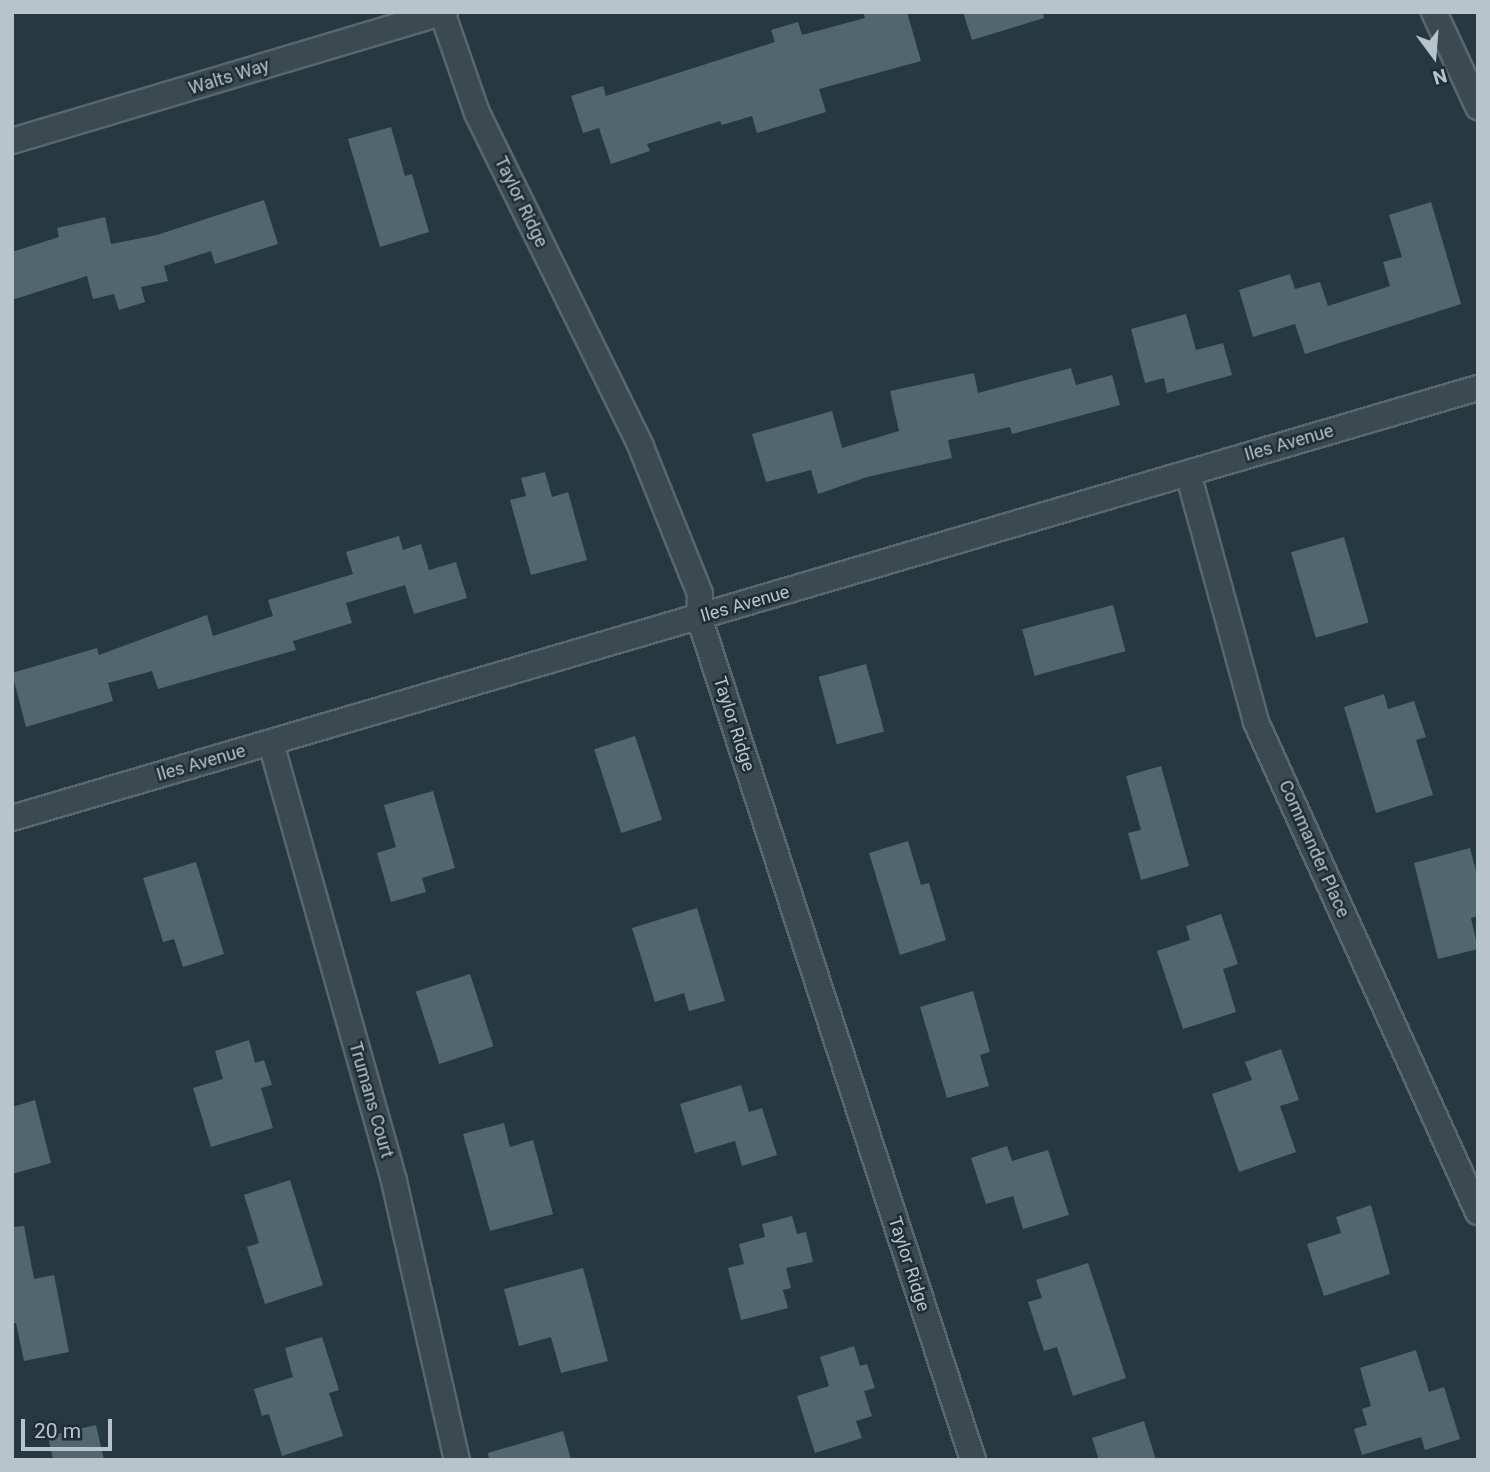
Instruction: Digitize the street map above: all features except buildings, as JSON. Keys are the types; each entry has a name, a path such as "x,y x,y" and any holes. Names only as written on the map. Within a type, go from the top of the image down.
{"street":[{"path":"1434,12 1478,107"},
{"name":"Walts Way","path":"12,141 443,13"},
{"name":"Taylor Ridge","path":"443,13 477,113 641,447 700,594 699,617 973,1460"},
{"name":"Iles Avenue","path":"12,818 1478,388"},
{"name":"Commander Place","path":"1188,473 1256,722 1478,1212"},
{"name":"Trumans Court","path":"271,743 394,1181 457,1460"}]}
